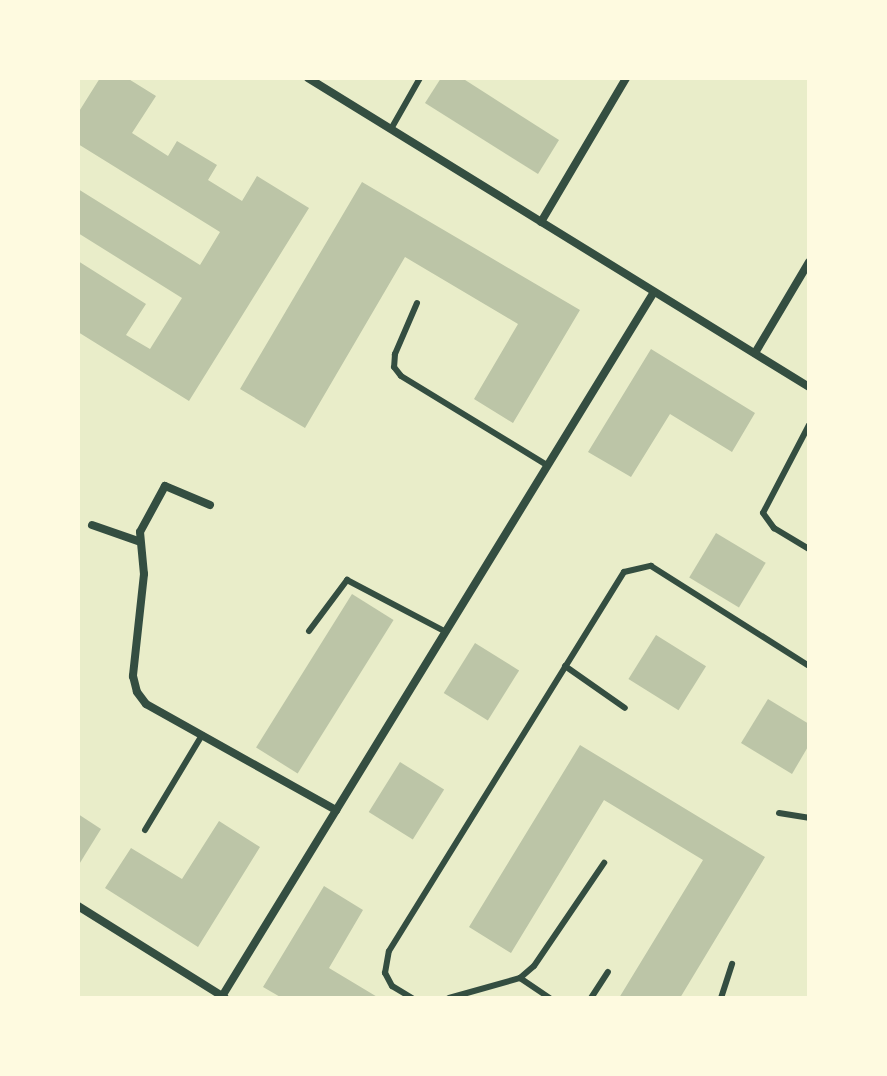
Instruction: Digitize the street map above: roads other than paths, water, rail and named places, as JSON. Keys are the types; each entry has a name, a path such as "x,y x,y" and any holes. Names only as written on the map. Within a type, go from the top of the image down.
{"street":[{"path":"308,78 809,387"},
{"path":"541,222 626,78"},
{"path":"755,353 809,262"},
{"path":"78,906 223,997 654,292"},
{"path":"210,505 165,486 138,541 144,566 133,676 137,692 146,704 336,810"},
{"path":"92,525 138,541"}],"lane":[{"path":"391,129 420,78"},
{"path":"417,303 395,354 394,367 401,376 547,465"},
{"path":"809,425 763,513 774,528 809,549"},
{"path":"412,998 392,986 385,973 389,951 624,572 638,565 651,566 809,666"},
{"path":"309,631 347,580 444,631"},
{"path":"565,666 625,708"},
{"path":"145,830 202,735"},
{"path":"779,813 809,818"},
{"path":"449,998 520,978 548,948 604,863"},
{"path":"721,998 732,964"},
{"path":"591,998 608,972"},
{"path":"520,978 550,998"}]}
